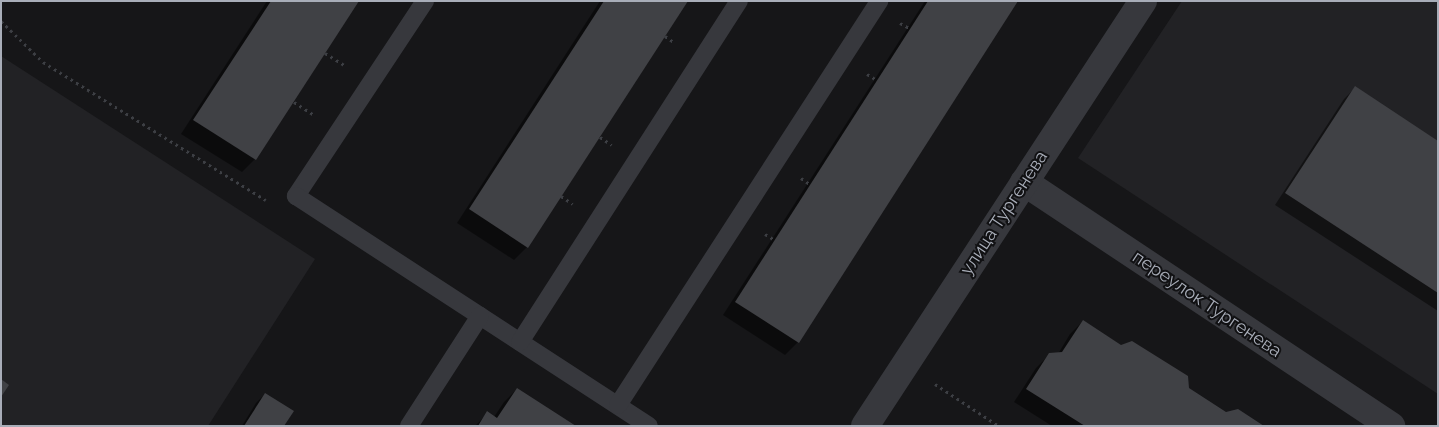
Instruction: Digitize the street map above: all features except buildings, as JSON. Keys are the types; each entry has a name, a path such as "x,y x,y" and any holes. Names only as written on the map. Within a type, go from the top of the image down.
{"street":[{"name":"улица Тургенева","path":"865,426 1143,1"},
{"name":"переулок Тургенева","path":"1024,182 1391,426"}],"lane":[{"path":"425,1 296,196 650,426"},
{"path":"520,342 740,1"},
{"path":"618,405 879,1"},
{"path":"409,426 480,316"}],"path":[{"path":"1,21 43,62 264,200 296,196"},
{"path":"905,365 999,426"}],"shaded area":[{"path":"1182,1 1438,1 1438,394 1078,158"},
{"path":"1,56 315,259 208,426 1,426"}]}
